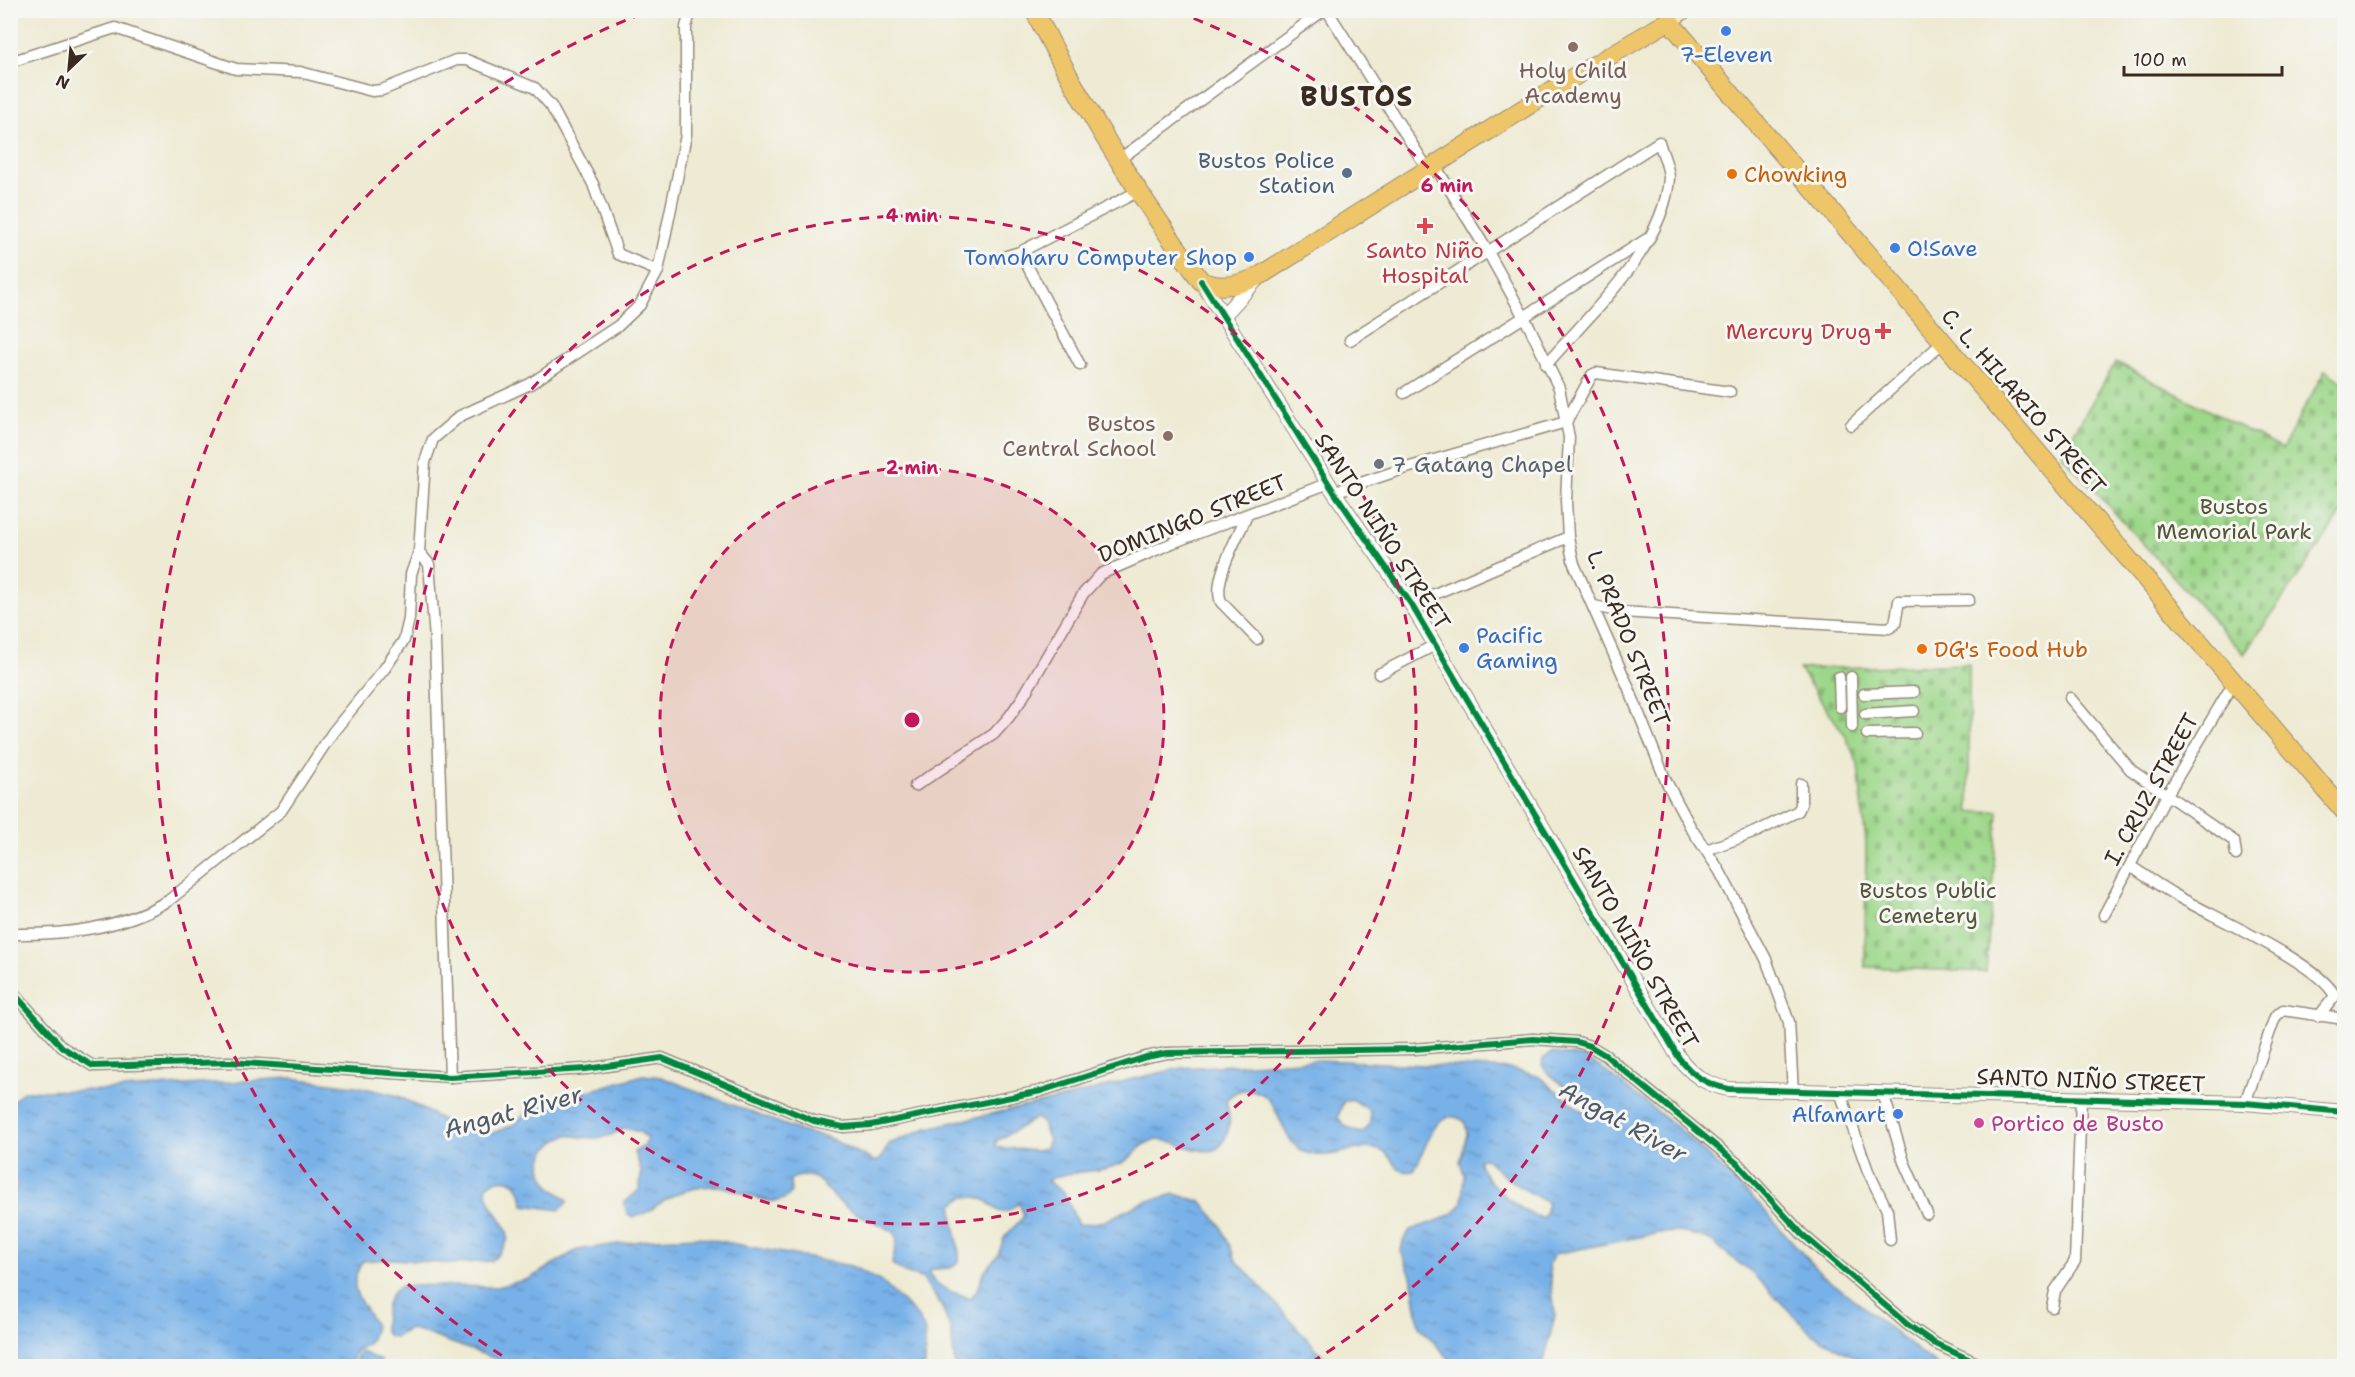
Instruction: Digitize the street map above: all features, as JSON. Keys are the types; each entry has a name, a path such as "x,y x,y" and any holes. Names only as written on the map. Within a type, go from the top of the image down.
{"main road":[{"path":"1034,10 1052,48 1117,161 1201,281 1210,285 1232,285 1261,275 1431,166 1686,10"},
{"name":"C. L. HILARIO STREET","path":"1669,21 2344,811"}],"street":[{"path":"10,934 56,935 109,926 155,909 281,811 333,732 385,668 404,640 409,619 411,574 419,552 424,462 433,439 460,416 530,384 618,326 640,305 658,271 686,135 686,27 690,10"},
{"path":"1117,161 1325,10"},
{"name":"L. PRADO STREET","path":"1325,10 1488,252 1525,318 1559,388 1569,437 1566,501 1568,537 1574,564 1594,606 1666,782 1766,959 1789,1022 1793,1092"},
{"path":"10,63 115,28 237,69 300,72 372,90 382,90 456,60 467,60 535,88 551,106 593,184 618,254 658,271"},
{"path":"1350,340 1659,142 1669,175 1665,201 1651,236 1623,276 1546,365"},
{"path":"993,260 1020,252 1137,192"},
{"path":"1404,393 1651,236"},
{"path":"1020,252 1080,365"},
{"path":"1224,315 1261,275"},
{"name":"SANTO NIÑO STREET","path":"1201,281 1332,487 1412,604 1688,1069 1713,1086 1729,1089 2245,1103 2344,1112"},
{"path":"1851,425 1942,343"},
{"path":"1566,422 1592,375 1596,373 1730,392"},
{"name":"DOMINGO STREET","path":"915,786 994,734 1008,717 1091,582 1126,561 1247,515 1332,487 1566,422"},
{"path":"1247,515 1222,573 1218,596 1221,602 1257,639"},
{"path":"1412,604 1568,537"},
{"path":"419,552 429,564 435,639 450,1077"},
{"path":"1594,606 1622,612 1889,628 1895,624 1899,601 1969,600"},
{"path":"1379,674 1435,645"},
{"path":"1839,677 1840,707"},
{"path":"1851,677 1852,727"},
{"name":"I. CRUZ STREET","path":"2104,915 2168,793 2234,682"},
{"path":"1864,694 1914,692"},
{"path":"2070,698 2131,770 2168,793 2235,841 2236,855"},
{"path":"1865,714 1914,711"},
{"path":"1867,734 1915,732"},
{"path":"1706,850 1755,832 1798,811 1801,805 1801,784"},
{"path":"2130,866 2176,895 2299,962 2331,988 2335,996 2319,1016"},
{"path":"10,989 62,1047 93,1066 229,1062 450,1077 586,1069 662,1058 797,1115 829,1125 854,1127 1041,1091 1146,1057 1167,1053 1414,1049 1533,1039 1577,1042 1590,1046 1605,1055 1738,1164 1802,1234 1908,1325 1934,1343 1983,1366"},
{"path":"2245,1103 2275,1017 2283,1010 2344,1019"},
{"path":"1840,1092 1868,1171 1887,1210 1890,1240"},
{"path":"1883,1093 1904,1162 1927,1214"},
{"path":"2052,1307 2055,1292 2075,1261 2081,1099"}],"green space":[{"name":"Bustos Memorial Park","path":"2116,362 2282,449 2325,370 2344,384 2344,510 2244,654 2061,454"},
{"name":"Bustos Public Cemetery","path":"1969,664 1969,812 1998,811 1986,972 1865,967 1866,844 1858,764 1845,735 1799,669"}],"water":[{"name":"Angat River","path":"1551,1053 1583,1057 1603,1069 1682,1131 1759,1204 1819,1272 1938,1366 1871,1366 1813,1335 1754,1275 1712,1242 1699,1236 1679,1232 1659,1233 1555,1254 1549,1265 1555,1315 1543,1366 1454,1364 1419,1326 1411,1276 1401,1251 1403,1241 1410,1230 1442,1219 1456,1211 1462,1203 1464,1174 1460,1162 1467,1134 1465,1122 1454,1117 1446,1118 1438,1123 1414,1171 1407,1172 1398,1169 1387,1154 1373,1148 1321,1155 1301,1150 1287,1134 1272,1104 1265,1096 1257,1091 1245,1090 1234,1093 1226,1101 1228,1131 1221,1146 1213,1150 1193,1149 1161,1140 1152,1141 1144,1144 1130,1158 1118,1165 1066,1174 1047,1181 1064,1192 1078,1225 1105,1221 1141,1203 1175,1194 1202,1202 1221,1226 1236,1260 1332,1366 955,1366 951,1330 941,1305 922,1278 905,1273 892,1264 897,1240 894,1232 852,1211 837,1200 818,1180 807,1176 798,1176 790,1180 791,1192 778,1201 768,1201 719,1186 705,1187 678,1194 646,1213 633,1217 628,1215 624,1203 640,1189 641,1170 634,1152 644,1146 647,1139 640,1132 624,1128 611,1135 598,1138 568,1135 547,1150 541,1163 545,1178 552,1188 568,1201 560,1210 524,1205 520,1190 509,1180 495,1181 486,1187 489,1199 507,1232 507,1241 491,1261 453,1264 393,1259 363,1261 357,1271 355,1289 375,1326 370,1342 357,1350 349,1366 11,1366 10,1193 17,1186 11,1172 10,1107 24,1091 108,1090 291,1078 355,1086 399,1096 459,1129 493,1133 513,1125 531,1108 643,1075 661,1077 803,1132 827,1137 876,1162 880,1160 889,1144 927,1128 1068,1097 1181,1068 1320,1060 1511,1069 1538,1076 1582,1111 1588,1113 1587,1105 1546,1071 1542,1065 1543,1059","holes":["1352,1099 1369,1110 1369,1124 1363,1132 1360,1133 1343,1125 1338,1117 1343,1102","1036,1118 1041,1121 1049,1140 1045,1148 1037,1151 997,1147 996,1141","1485,1158 1506,1178 1548,1203 1544,1217 1527,1212 1505,1196 1486,1176 1480,1167 1479,1159","964,1197 976,1197 1003,1212 1019,1203 1024,1216 1004,1238 998,1255 984,1272 976,1292 970,1298 941,1287 928,1273 933,1269 951,1268 959,1261 953,1205"]},
{"path":"699,1237 851,1266 882,1282 917,1316 925,1331 925,1366 515,1366 416,1330 409,1329 395,1337 387,1335 384,1330 387,1304 393,1292 404,1285 497,1287 529,1279 577,1250 654,1239"},
{"path":"360,1351 381,1361 378,1366 353,1366"}],"cycle path":[{"path":"1201,281 1334,492 1411,604 1679,1058 1695,1075 1714,1085 1729,1089 2245,1103 2344,1112"},
{"path":"10,989 62,1047 93,1066 229,1062 450,1077 586,1069 662,1058 814,1121 843,1127 871,1125 1041,1091 1146,1057 1167,1053 1414,1049 1533,1039 1577,1042 1590,1046 1605,1055 1738,1164 1802,1234 1908,1325 1934,1343 1983,1366"}],"place":[{"name":"7-Eleven","path":"1726,31"},
{"name":"Holy Child Academy","path":"1573,47"},
{"name":"Bustos Police Station","path":"1347,173"},
{"name":"Chowking","path":"1732,174"},
{"name":"Santo Niño Hospital","path":"1425,226"},
{"name":"O!Save","path":"1895,248"},
{"name":"Tomoharu Computer Shop","path":"1249,257"},
{"name":"Mercury Drug","path":"1883,331"},
{"name":"Bustos Central School","path":"1168,436"},
{"name":"7 Gatang Chapel","path":"1379,464"},
{"name":"Pacific Gaming","path":"1464,648"},
{"name":"DG's Food Hub","path":"1922,649"},
{"name":"Alfamart","path":"1898,1114"},
{"name":"Portico de Busto","path":"1979,1123"}],"district":[{"name":"BUSTOS","path":"1357,96"}]}
